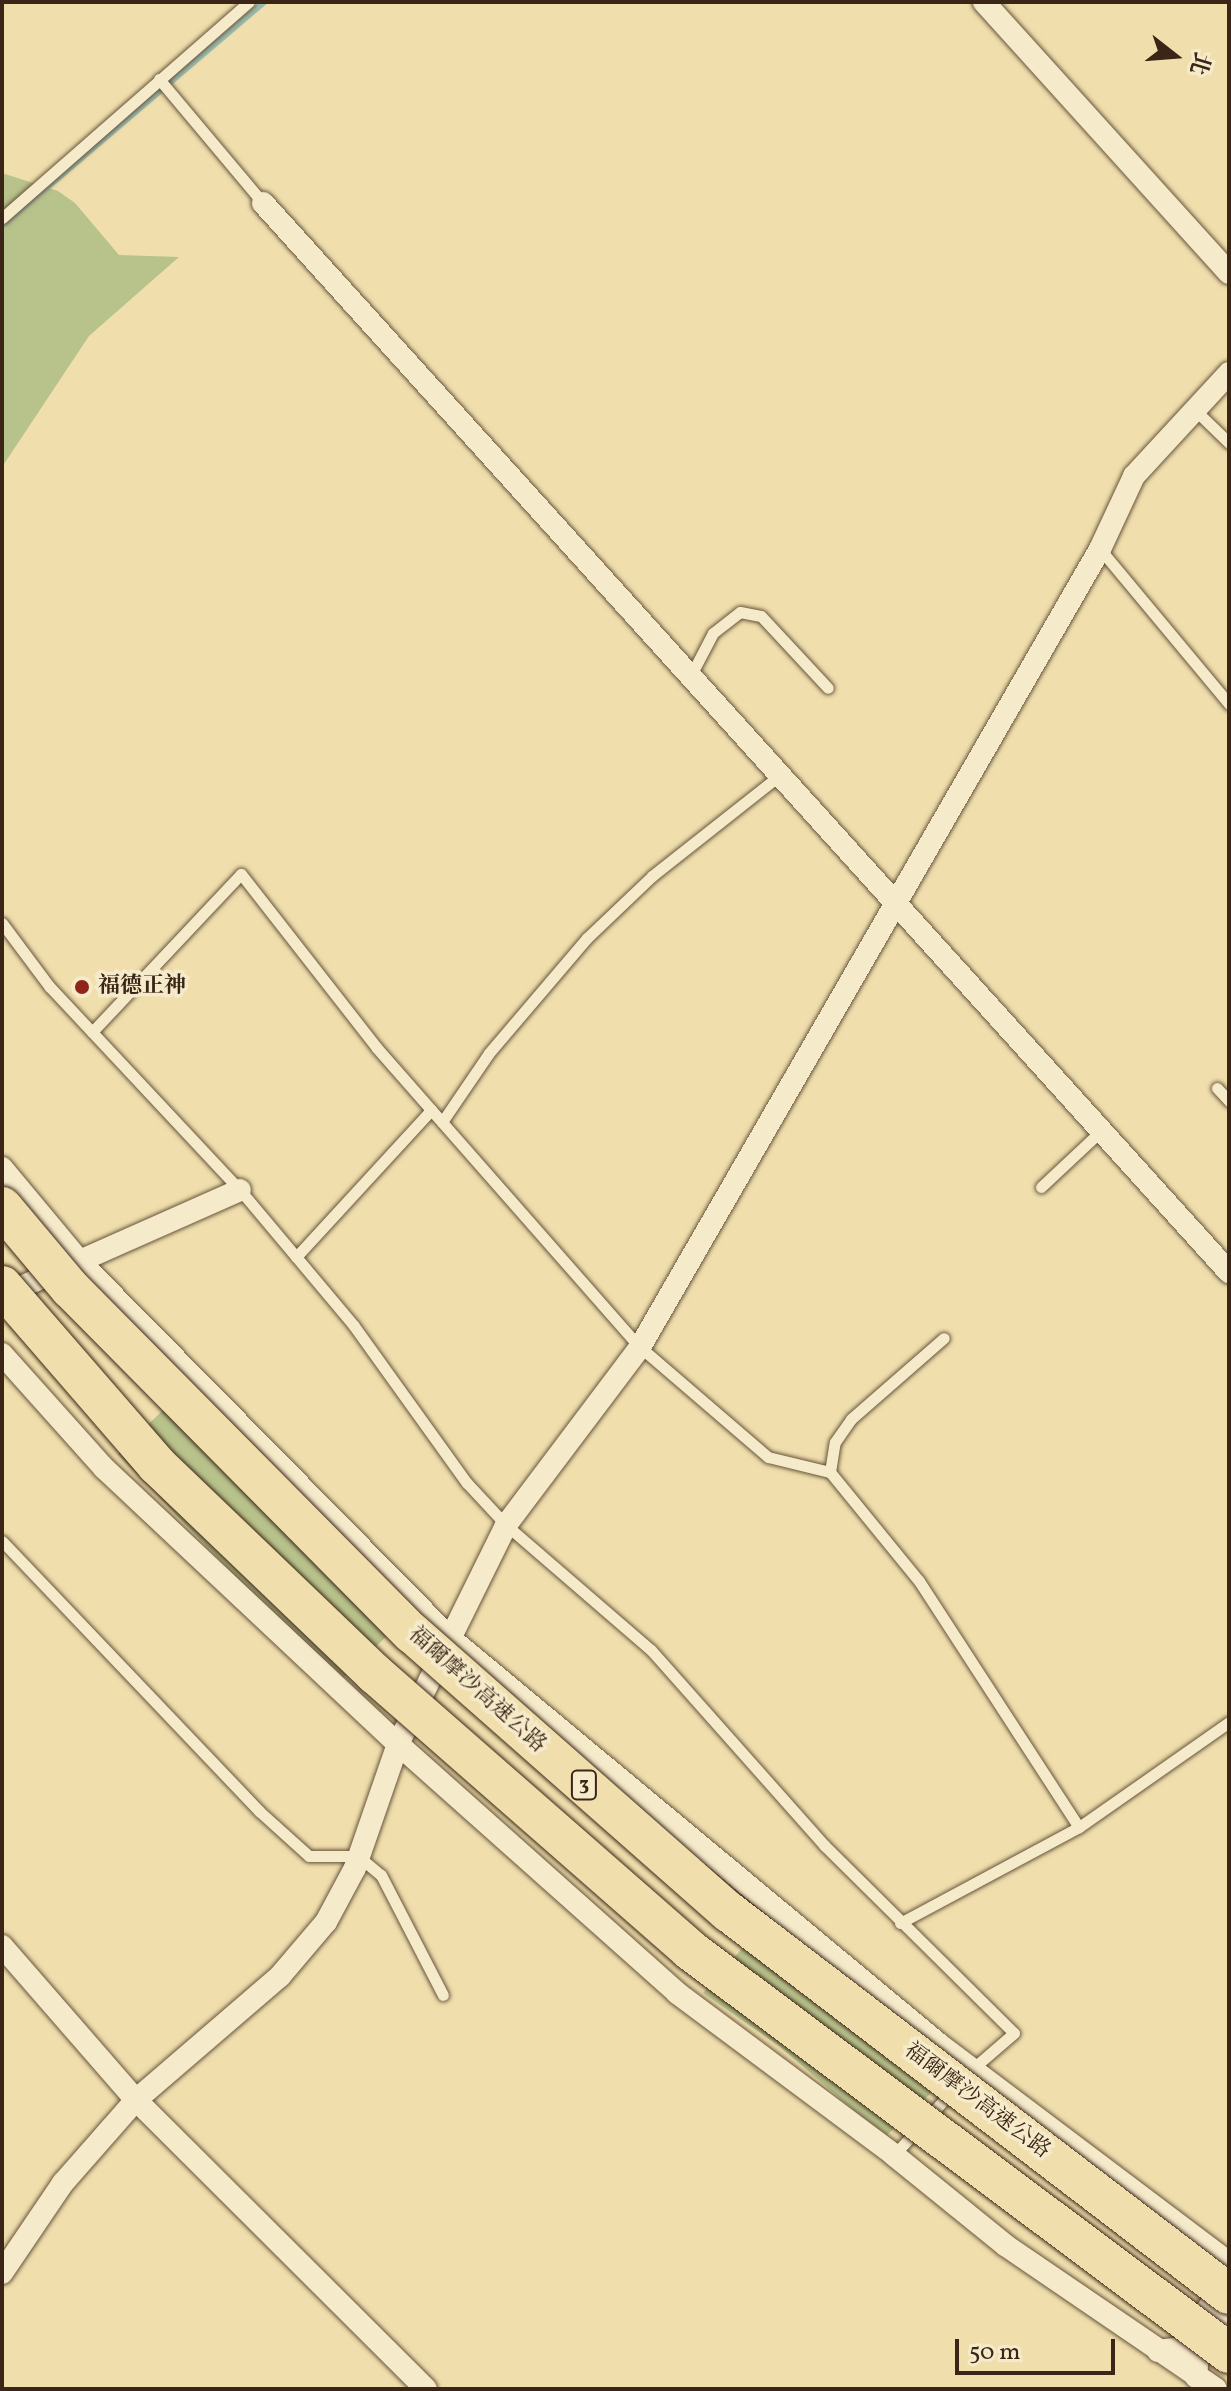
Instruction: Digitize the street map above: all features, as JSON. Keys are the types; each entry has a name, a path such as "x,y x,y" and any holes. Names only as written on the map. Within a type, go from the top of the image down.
{"highway":[{"name":"福爾摩沙高速公路","path":"2,1207 70,1288 412,1633 729,1912 1228,2273"},
{"name":"3","path":"2,1286 157,1465 375,1674 690,1950 1229,2353"}],"street":[{"path":"984,2 1229,273"},
{"path":"263,203 1229,1272"},
{"path":"2,2273 63,2183 136,2100 280,1976 326,1922 358,1856 398,1744 506,1525 640,1347 1100,549 1134,476 1229,373"},
{"path":"2,1168 82,1264 450,1638 972,2069 1228,2273 1228,2279 1181,2348 1158,2351"},
{"path":"2,1296 82,1264 240,1190"},
{"path":"2,1354 104,1468 398,1744 677,1993 894,2155 1005,2245 1216,2389"},
{"path":"2,1946 136,2100 426,2389"},
{"path":"1196,2377 1198,2352 1229,2307"}],"lane":[{"path":"2,218 249,2"},
{"path":"160,79 263,203"},
{"path":"1195,410 1229,443"},
{"path":"1100,549 1229,704"},
{"path":"691,675 713,633 740,612 761,616 828,688"},
{"path":"442,1122 489,1053 587,938 652,876 781,774"},
{"path":"92,1032 241,874 431,1110 640,1347 768,1457 830,1472 919,1581 1079,1827"},
{"path":"2,923 92,1032 240,1190 354,1326 467,1483 506,1525 651,1650 900,1923 1014,2033 972,2069 894,2155"},
{"path":"1217,1088 1229,1101"},
{"path":"296,1257 431,1110"},
{"path":"1041,1187 1102,1130"},
{"path":"830,1472 835,1442 851,1419 944,1338"},
{"path":"2,1541 259,1811 309,1856 358,1856 381,1875 443,1995"},
{"path":"900,1923 1079,1827 1229,1722"}],"green space":[{"path":"2,173 58,191 75,203 119,255 179,257 89,336 2,467"},
{"path":"188,1386 409,1615 338,1683 118,1454"},
{"path":"767,1920 957,2068 885,2137 779,2046 703,1993"}],"waterway":[{"path":"2,226 264,2"}],"place":[{"name":"福德正神","path":"82,987"}]}
